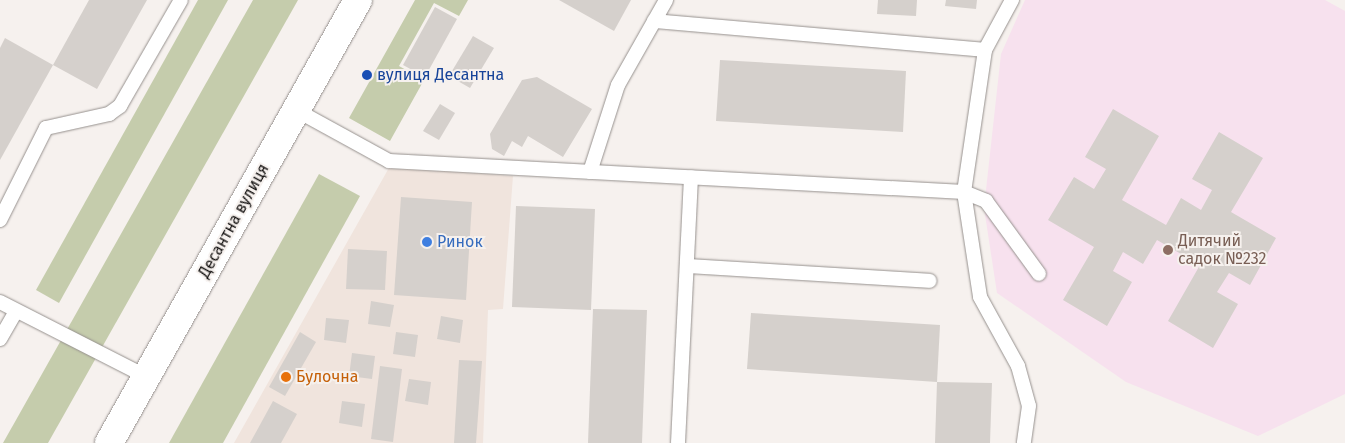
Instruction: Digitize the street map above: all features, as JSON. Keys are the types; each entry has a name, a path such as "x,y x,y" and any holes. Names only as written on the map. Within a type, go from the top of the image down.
{"main road":[{"name":"Десантна вулиця","path":"110,443 358,0"}],"lane":[{"path":"0,220 46,128 109,114 120,106 181,0"},
{"path":"590,172 618,85 666,0"},
{"path":"1012,0 985,50 964,192 980,297 1018,366 1029,406 1024,443"},
{"path":"654,21 985,50"},
{"path":"296,110 389,160 964,192 986,200 1039,274"},
{"path":"678,443 691,177"},
{"path":"686,266 930,281"},
{"path":"0,302 147,377"},
{"path":"0,339 16,311"}],"shaded area":[{"name":"Дитячий садок №232","path":"1025,0 1325,0 1345,11 1345,394 1258,436 1126,382 997,293 984,208 1001,54"},
{"name":"Ринок","path":"390,166 513,176 503,309 488,310 483,443 234,443"}],"green space":[{"path":"198,0 228,0 59,303 36,290"},
{"path":"253,0 298,0 48,443 3,443"},
{"path":"415,0 468,0 459,16 434,3 399,66 424,80 390,141 349,118"},
{"path":"319,174 360,196 223,443 169,443"}],"building":[{"path":"89,0 147,0 97,89 53,65"},
{"path":"559,0 631,0 614,31"},
{"path":"878,0 917,0 916,16 877,14"},
{"path":"946,0 977,0 976,9 945,6"},
{"path":"435,7 457,19 425,77 403,65"},
{"path":"473,36 494,48 470,88 449,76"},
{"path":"5,38 53,65 0,160 0,48"},
{"path":"720,60 906,71 903,132 716,121"},
{"path":"537,77 592,109 563,157 528,136 522,147 512,141 504,156 492,149 490,134 522,80"},
{"path":"440,104 455,113 439,140 423,131"},
{"path":"1113,109 1159,136 1122,200 1166,225 1181,198 1201,210 1212,190 1192,179 1219,132 1263,158 1231,212 1276,238 1250,285 1229,273 1217,292 1238,304 1213,348 1168,321 1200,265 1157,240 1143,264 1123,252 1113,271 1132,282 1107,326 1063,300 1094,247 1048,220 1074,177 1094,189 1106,169 1085,157"},
{"path":"401,197 472,202 466,300 394,295"},
{"path":"516,206 595,209 591,310 512,307"},
{"path":"348,249 387,251 385,290 346,289"},
{"path":"371,301 394,305 390,327 368,324"},
{"path":"593,309 647,310 642,443 588,443"},
{"path":"751,313 940,325 937,382 747,369"},
{"path":"441,316 463,320 460,343 437,339"},
{"path":"326,318 349,320 346,343 324,340"},
{"path":"300,332 316,342 285,396 269,387"},
{"path":"396,332 418,335 415,357 393,354"},
{"path":"352,353 375,356 372,379 349,376"},
{"path":"459,360 482,361 476,443 454,443"},
{"path":"380,366 402,369 393,442 371,439"},
{"path":"409,379 431,382 428,405 405,401"},
{"path":"937,382 992,383 990,443 935,443"},
{"path":"273,401 297,414 281,443 250,443"},
{"path":"342,401 365,404 362,427 339,423"}],"place":[{"name":"вулиця Десантна","path":"367,75"},
{"name":"Ринок","path":"427,242"},
{"name":"Дитячий садок №232","path":"1168,250"},
{"name":"Булочна","path":"286,377"}]}
